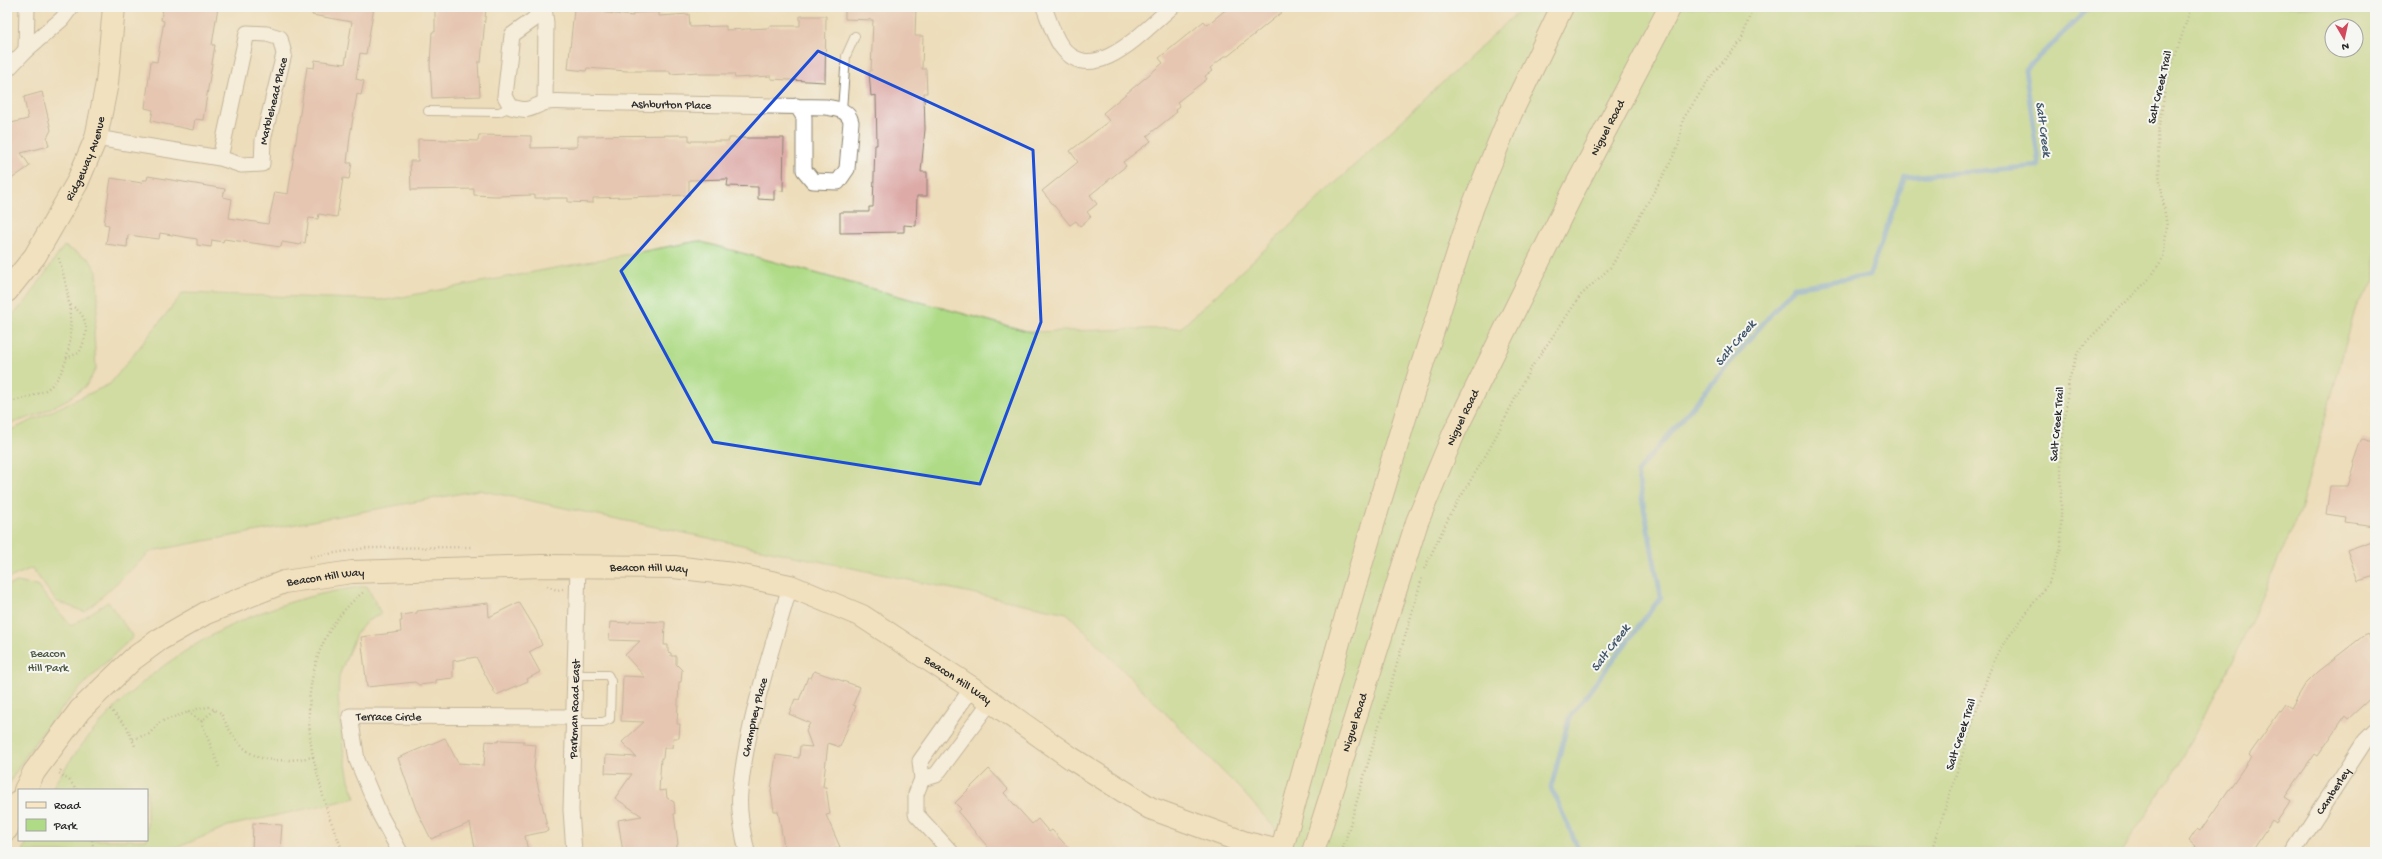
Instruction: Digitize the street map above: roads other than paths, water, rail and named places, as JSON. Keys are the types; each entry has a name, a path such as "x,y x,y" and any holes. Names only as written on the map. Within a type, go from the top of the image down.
{"main road":[{"name":"Ridgeway Avenue","path":"7,291 35,256 77,183 96,138 108,83 114,7"},
{"path":"1282,852 1352,596 1404,421 1473,206 1511,114 1562,7"},
{"name":"Niguel Road","path":"1313,852 1417,522 1449,447 1575,188 1670,7"},
{"name":"Beacon Hill Way","path":"26,789 34,772 80,710 133,658 206,613 284,582 352,572 578,566 674,567 733,574 790,586 862,616 972,688 1071,758 1150,808 1246,843 1282,852"},
{"path":"7,829 18,803"}],"street":[{"path":"26,50 27,7"},
{"path":"7,70 26,50 62,19 71,7"},
{"path":"1044,7 1060,45 1071,56 1084,62 1107,59 1172,7"},
{"path":"544,8 546,23 545,102"},
{"path":"511,107 505,96 512,35 544,8"},
{"name":"Marblehead Place","path":"96,138 220,158 241,165 262,164 263,140 284,54 280,38 267,34 247,33 220,158"},
{"name":"Ashburton Place","path":"511,107 522,110 535,109 545,102 797,106 826,107 842,110"},
{"path":"797,106 804,117 804,170 813,182 838,182 847,169 851,122 850,116 842,110"},
{"name":"Parkman Road East","path":"574,852 571,810 575,719 578,566"},
{"name":"Champney Place","path":"747,852 742,826 740,793 746,754 760,694 790,586"},
{"path":"951,852 916,814 916,794 922,779 920,761 972,688"},
{"path":"922,779 936,775 991,701"},
{"name":"Terrace Circle","path":"400,852 380,815 357,760 350,716 575,719"},
{"name":"Camberley","path":"2294,852 2365,741 2375,731"}],"lane":[{"path":"842,110 846,56 855,36"},
{"path":"428,111 498,112 511,107"},
{"path":"575,719 603,722 610,719 612,681 608,675 576,675"}],"waterway":[{"name":"Salt Creek","path":"1580,852 1551,788 1569,718 1661,597 1637,472 1794,287 1869,276 1905,177 2039,166 2025,70 2090,7"}],"park label":[{"name":"Beacon Hill Park","path":"48,660"}]}
